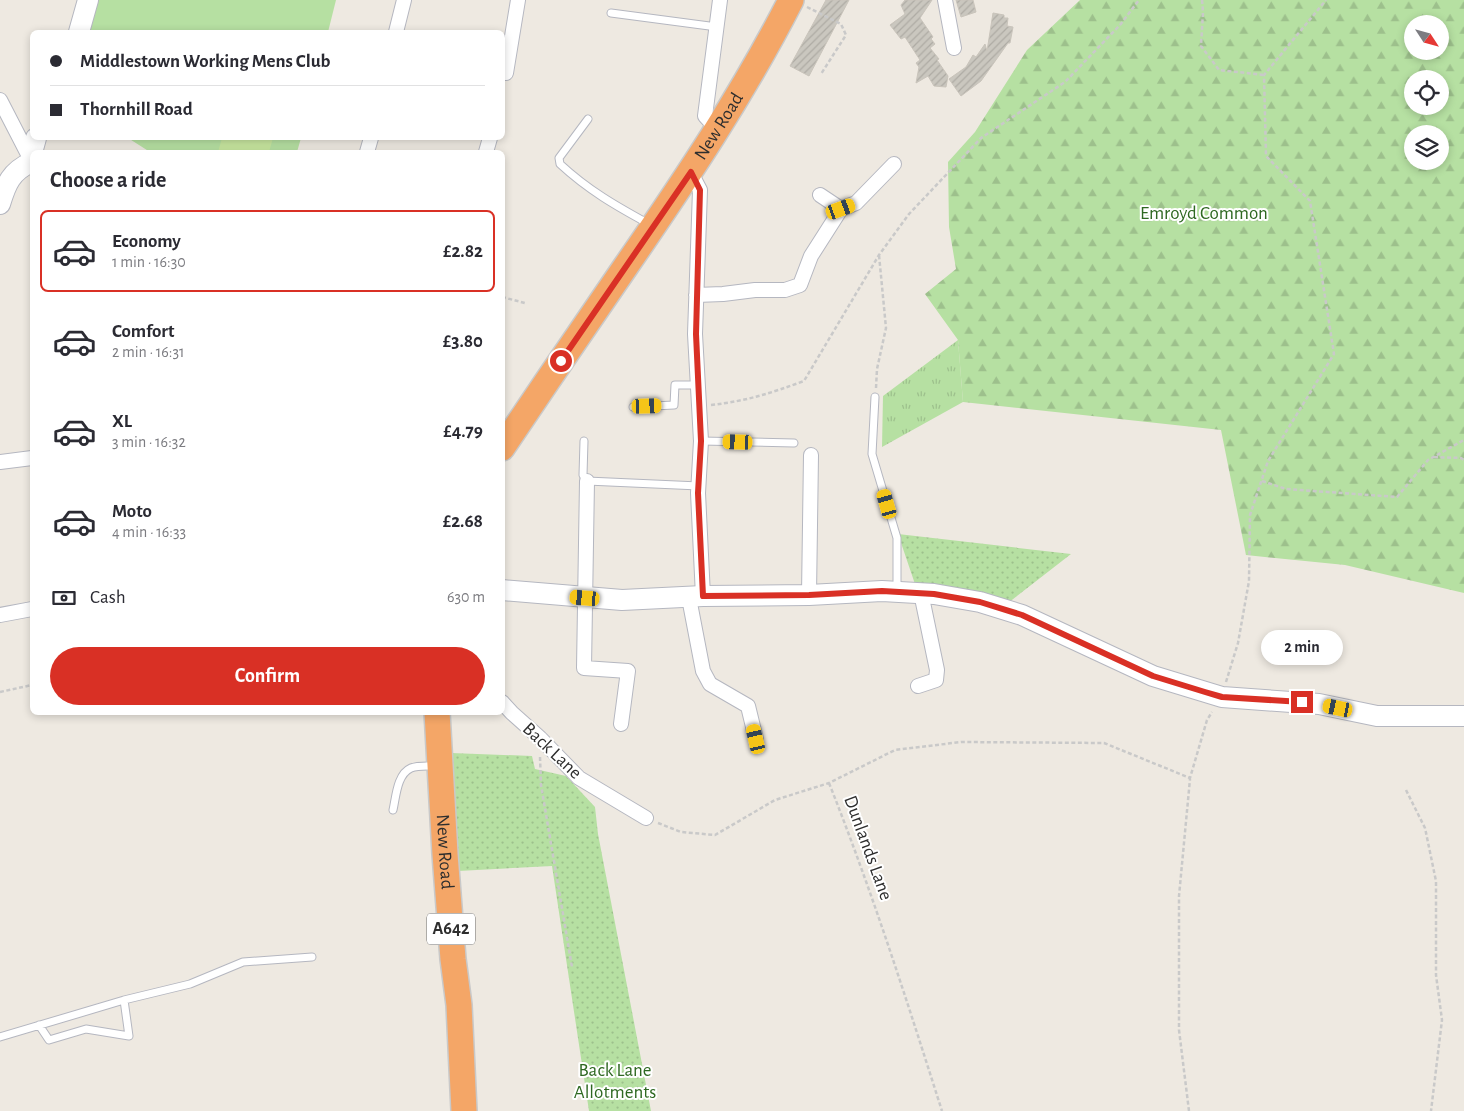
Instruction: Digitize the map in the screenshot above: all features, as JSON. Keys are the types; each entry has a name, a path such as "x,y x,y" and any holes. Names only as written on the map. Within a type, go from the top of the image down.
{"highway":[{"name":"New Road","path":"505,444 691,172 773,36 797,2"},
{"name":"New Road","path":"437,715 452,949 459,1005 464,1111"}],"street":[{"path":"396,30 404,0"},
{"path":"505,72 518,0"},
{"path":"718,130 705,116 720,0"},
{"path":"945,0 954,48"},
{"path":"79,30 84,1"},
{"path":"0,100 30,159"},
{"path":"0,204 7,182 21,167 30,164"},
{"path":"696,295 756,290 785,290 800,285 811,256 841,209 856,203 894,164"},
{"path":"691,172 700,190 696,295 701,441 696,597 703,671 710,684 748,706 756,739"},
{"path":"820,195 841,209"},
{"path":"809,595 812,455"},
{"path":"0,462 30,458"},
{"path":"587,481 584,668 628,671 621,724"},
{"path":"505,590 622,600 897,591 934,594 980,602 1022,615 1153,676 1222,697 1319,704 1377,716 1464,716"},
{"path":"918,686 936,680 937,670 921,593"},
{"path":"0,615 30,609"},
{"name":"Back Lane","path":"507,707 579,778 646,818"}],"lane":[{"path":"612,13 717,27"},
{"path":"588,119 560,158 560,164 581,184 619,208 653,226"},
{"path":"633,407 674,405 674,385 698,385"},
{"path":"875,397 872,454 897,538 897,591"},
{"path":"584,441 583,475 587,481 699,486"},
{"path":"701,441 794,443"},
{"path":"393,810 400,783 406,771 412,767 440,765"},
{"path":"0,1037 124,1000 190,984 243,962 312,957"},
{"path":"39,1025 49,1040 86,1029 128,1036 124,1000"}],"path":[{"path":"699,406 738,402 804,381 879,255 909,214 981,138 1064,82 1120,25 1139,0"},
{"path":"1202,0 1201,46 1219,70 1264,75"},
{"path":"1189,1111 1179,1030 1179,896 1190,778 1207,720 1222,697 1238,643 1249,580 1250,515 1268,461 1334,354 1310,201 1266,156 1264,75 1326,0"},
{"path":"797,2 841,24 846,35 821,74"},
{"path":"875,397 877,369 886,328 879,255"},
{"path":"505,298 525,303"},
{"path":"1262,481 1286,489 1396,496 1428,460 1464,440"},
{"path":"1434,457 1461,458 1464,460"},
{"path":"0,692 30,685"},
{"path":"540,738 540,784 572,967"},
{"path":"829,783 895,750 961,742 1104,743 1190,778"},
{"name":"Dunlands Lane","path":"646,818 681,832 715,835 775,800 829,783 859,858 942,1111"},
{"path":"1406,790 1426,828 1436,881 1436,975 1442,1020 1431,1111"}],"green space":[{"path":"96,0 336,0 328,30 88,30"},
{"name":"Emroyd Common","path":"1080,0 1464,0 1464,593 1345,565 1246,555 1221,430 963,402 958,340 925,294 956,269 949,227 948,162 975,132 1027,50"},
{"path":"131,140 300,140 298,150 147,150"},
{"path":"221,140 272,140 270,150 219,150"},
{"path":"958,340 963,402 882,447 883,396"},
{"path":"898,534 1071,554 1008,603 916,587"},
{"name":"Back Lane Allotments","path":"451,753 532,756 535,769 566,776 595,807 598,834 651,1111 589,1111 552,866 458,871"}],"building":[{"path":"826,0 849,0 809,76 790,66"},
{"path":"905,0 932,0 920,18 933,37 931,39 935,44 930,48 939,59 937,60 948,76 946,87 934,86 928,76 916,83 919,67 916,63 920,60 905,37 901,39 890,25 905,14 901,5"},
{"path":"956,0 973,0 976,12 961,17"},
{"path":"993,13 1004,15 1004,18 1008,18 1007,26 1013,27 1010,43 1008,43 981,81 961,96 949,79 966,67 973,55 976,57 985,44 987,51"}],"route":[{"path":"561,361 691,172 700,190 696,334 701,441 698,493 703,596 809,595 897,591 934,594 980,602 1022,615 1153,676 1222,697 1302,702"}]}
